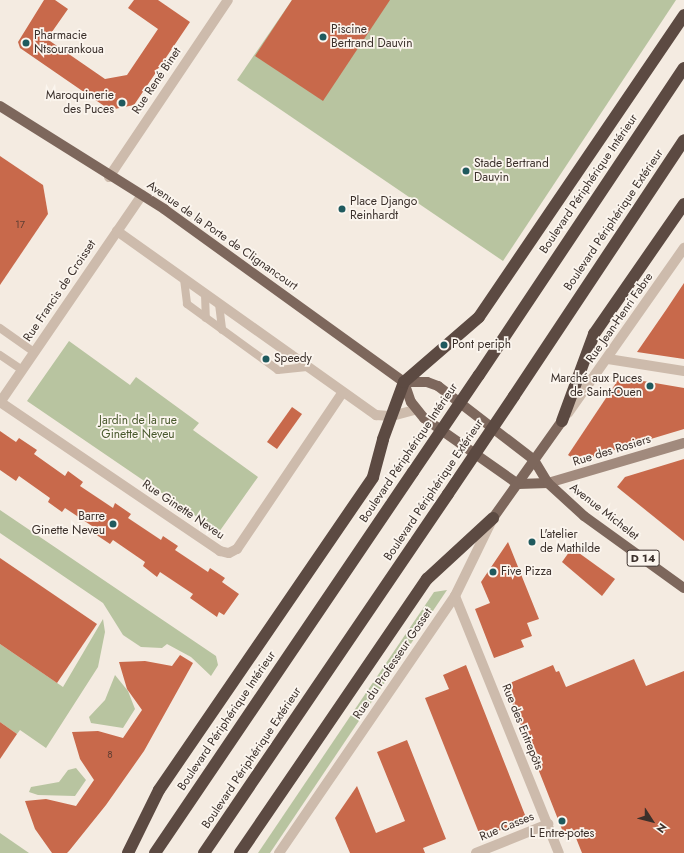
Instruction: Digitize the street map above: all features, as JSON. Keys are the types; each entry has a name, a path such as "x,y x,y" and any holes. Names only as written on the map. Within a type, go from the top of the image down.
{"highway":[{"path":"128,853 159,790 373,477 382,439 404,382 479,317 684,15"},
{"name":"Boulevard Périphérique Intérieur","path":"155,853 684,68"},
{"name":"Boulevard Périphérique Extérieur","path":"204,853 389,582 684,140"},
{"path":"562,421 594,334 681,208"},
{"path":"240,853 427,579 493,518"}],"main road":[{"name":"Avenue de la Porte de Clignancourt","path":"0,106 109,177 142,195 404,382"},
{"path":"404,382 427,382 438,386 534,460 548,483 518,484 415,410 404,382"},
{"name":"Rue Jean-Henri Fabre","path":"518,484 562,421"},
{"name":"Avenue Michelet","path":"548,483 584,516 684,588"},
{"name":"Rue du Professeur Gosset","path":"493,518 518,484"}],"street":[{"name":"Rue René Binet","path":"109,177 228,0"},
{"name":"Rue Francis de Croisset","path":"0,402 142,195"},
{"path":"117,231 376,415 392,416 415,410"},
{"name":"Rue Jean-Henri Fabre","path":"562,421 608,358 684,248"},
{"path":"608,358 684,371"},
{"name":"Rue Ginette Neveu","path":"0,402 220,550 229,553 237,549 343,392"},
{"name":"Rue des Rosiers","path":"548,483 684,443"},
{"name":"Rue du Professeur Gosset","path":"279,853 455,596 493,518"},
{"name":"Rue des Entrepôts","path":"455,596 559,853"},
{"name":"Rue Casses","path":"476,853 548,824"}],"lane":[{"path":"184,279 187,304 222,330 278,370 307,367"},
{"path":"205,294 206,318"},
{"path":"219,304 222,330"},
{"path":"0,328 34,352"},
{"path":"0,355 22,370"}],"green space":[{"name":"Stade Bertrand Dauvin","path":"292,0 676,0 503,261 237,80"},
{"name":"Jardin de la rue Ginette Neveu","path":"69,341 130,385 136,377 199,423 193,430 258,477 219,532 27,401"},
{"path":"0,510 216,656 218,665 211,676 191,657 167,644 162,648 141,647 123,635 103,603 0,533"},
{"path":"447,590 270,853 258,853 434,592"},
{"path":"103,619 105,632 98,667 46,748 20,730 17,734 0,722 0,644 63,687"},
{"path":"115,675 128,691 135,709 123,728 91,723 89,717 105,700"},
{"path":"76,768 86,780 75,796 38,795 29,792 31,787 59,782 68,770"},
{"path":"0,833 29,853 0,853"}],"building":[{"path":"44,0 55,0 68,9 47,39 105,79 127,75 158,29 128,8 134,0 158,0 190,22 134,105 110,110 20,48 18,42"},
{"name":"Piscine Bertrand Dauvin","path":"292,0 390,0 323,101 255,56"},
{"path":"0,156 43,185 48,214 0,285"},
{"path":"684,283 684,359 637,352 666,310"},
{"path":"620,377 684,388 684,429 581,460 574,459 568,455"},
{"path":"292,407 302,414 277,449 267,442"},
{"name":"Barre Ginette Neveu","path":"0,431 16,442 19,438 37,450 34,454 65,476 68,471 83,482 80,486 113,508 115,503 131,514 128,518 161,540 163,536 178,546 175,550 208,572 210,568 225,578 222,582 239,594 224,615 219,612 217,617 190,598 193,594 160,572 157,577 143,566 145,562 113,540 110,544 95,534 98,530 65,508 62,512 48,502 50,498 19,476 16,481 0,470"},
{"path":"684,459 684,541 617,487 625,477"},
{"path":"508,542 539,619 527,623 532,636 521,640 524,647 494,658 475,609 490,603 481,582"},
{"path":"572,548 615,579 602,596 562,562"},
{"path":"0,558 97,624 57,683 0,644"},
{"path":"180,655 193,663 144,751 106,805 69,851 67,853 52,853 35,829 25,801 46,799 76,806 94,780 80,759 72,732 98,731 123,738 142,710 127,689 119,662 145,661 172,666"},
{"path":"634,659 646,686 684,671 684,853 582,853 572,828 563,832 505,685 553,665 556,672 559,671 566,687"},
{"path":"466,665 525,815 523,821 481,838 425,698 449,689 443,675"},
{"path":"0,722 17,734 0,759"},
{"path":"407,740 446,839 423,848 425,853 350,853 335,818 357,786 376,833 405,821 377,752"}],"place":[{"name":"Piscine Bertrand Dauvin","path":"323,37"},
{"name":"Pharmacie Ntsourankoua","path":"26,43"},
{"name":"Maroquinerie des Puces","path":"122,103"},
{"name":"Stade Bertrand Dauvin","path":"466,171"},
{"name":"Place Django Reinhardt","path":"342,209"},
{"name":"Pont periph","path":"444,345"},
{"name":"Speedy","path":"266,359"},
{"name":"Marché aux Puces de Saint-Ouen","path":"650,386"},
{"name":"Barre Ginette Neveu","path":"113,524"},
{"name":"L'atelier de Mathilde","path":"532,542"},
{"name":"Five Pizza","path":"493,572"},
{"name":"L Entre-potes","path":"562,821"}]}
